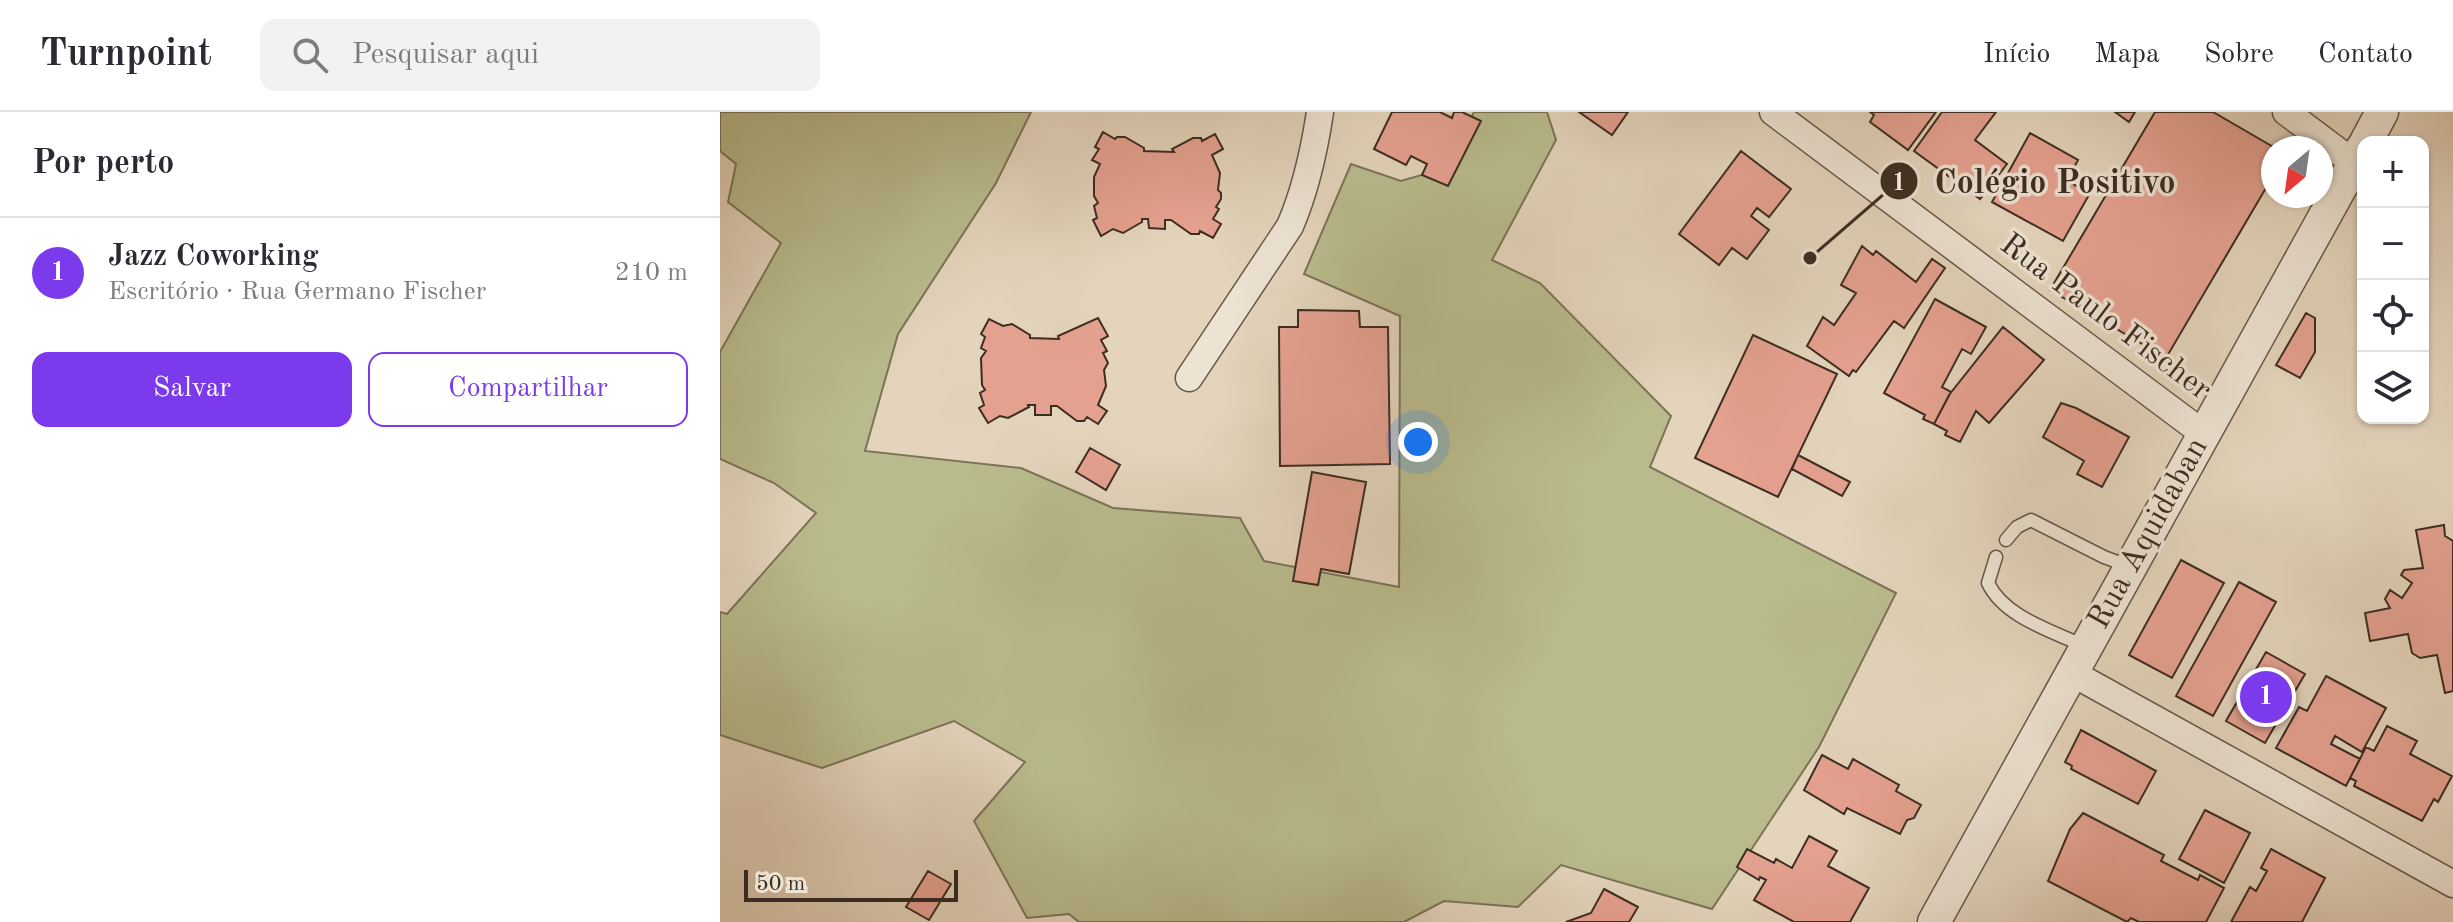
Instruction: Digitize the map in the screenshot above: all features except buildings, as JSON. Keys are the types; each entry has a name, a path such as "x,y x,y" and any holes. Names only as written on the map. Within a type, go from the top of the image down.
{"street":[{"path":"1189,378 1290,226 1313,159 1320,112"},
{"name":"Rua Paulo Fischer","path":"1773,112 2204,434"},
{"path":"2286,112 2357,149"},
{"name":"Rua Aquidaban","path":"2369,136 2382,112"},
{"name":"Rua Aquidaban","path":"1934,922 2357,158"},
{"path":"2079,660 2453,884"}],"lane":[{"path":"2006,540 2017,527 2031,520 2104,557 2131,567"},
{"path":"1996,557 1988,583 1995,597 2079,660"}],"green space":[{"path":"720,112 1031,112 996,183 898,334 865,451 1021,468 1113,508 1240,518 1264,561 1399,587 1400,316 1304,274 1351,164 1401,181 1446,168 1474,112 1547,112 1556,140 1492,260 1540,283 1671,416 1650,467 1896,593 1819,747 1712,909 1561,865 1518,907 1444,901 1404,922 1079,922 1069,914 1027,918 974,821 1025,762 954,721 822,768 720,735 720,612 727,614 816,513 774,483 720,459 720,352 781,243 728,202 736,164 720,151"}],"place":[{"name":"Colégio Positivo","path":"1810,258"},
{"name":"Jazz Coworking","path":"2266,697"}]}
